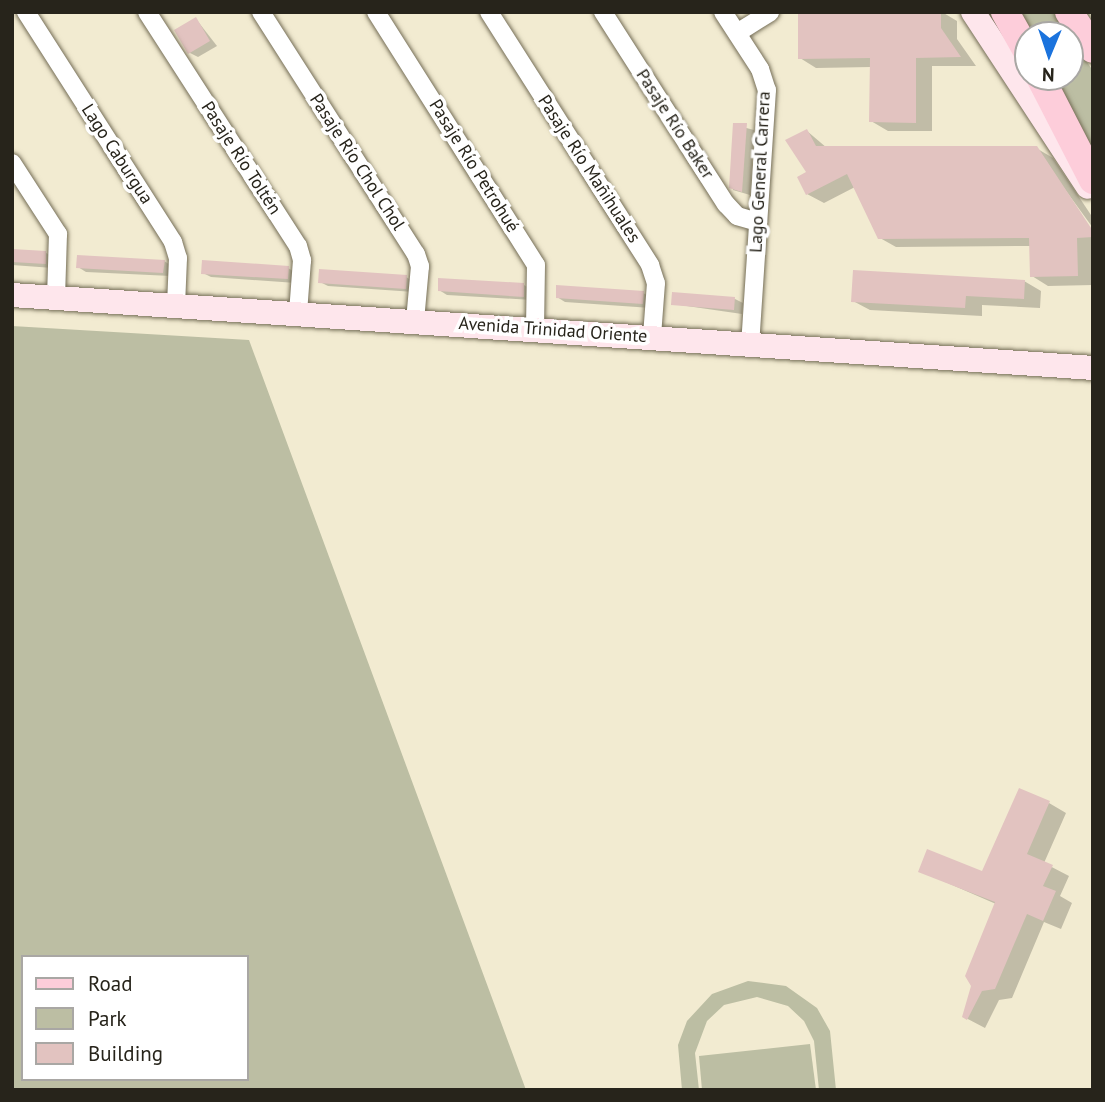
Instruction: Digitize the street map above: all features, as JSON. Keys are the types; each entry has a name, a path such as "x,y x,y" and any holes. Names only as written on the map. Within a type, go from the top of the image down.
{"main road":[{"path":"1005,12 1014,28"},
{"path":"1069,12 1093,49"},
{"path":"1047,91 1093,180"}],"street":[{"name":"Lago Caburgua","path":"26,12 173,242 178,258 176,306"},
{"name":"Pasaje Río Toltén","path":"147,12 300,250 298,313"},
{"name":"Pasaje Río Chol Chol","path":"261,12 416,254 420,266 415,321"},
{"name":"Pasaje Río Petrohué","path":"376,12 536,265 535,329"},
{"name":"Pasaje Río Mañihuales","path":"489,12 650,265 656,283 652,336"},
{"name":"Pasaje Río Baker","path":"603,12 726,204 744,219 758,222"},
{"name":"Lago General Carrera","path":"723,12 760,69 766,90 750,343"},
{"path":"737,33 770,12"},
{"path":"973,12 1064,156 1093,192"},
{"path":"12,163 58,234 56,298"},
{"name":"Avenida Trinidad Oriente","path":"12,295 652,336 1093,368"}],"green space":[{"path":"1015,12 1055,12 1060,21 1021,21"},
{"path":"1084,57 1093,71 1093,159 1059,91 1084,91"},
{"path":"12,326 249,340 526,1090 12,1090"},
{"path":"748,981 786,986 817,1008 830,1031 836,1090 819,1090 814,1041 804,1021 788,1006 757,997 724,1005 707,1021 695,1053 699,1090 682,1090 678,1045 687,1021 712,994"},
{"path":"810,1044 816,1090 702,1090 699,1056"}],"building":[{"path":"798,12 941,12 941,28 961,57 916,58 916,123 869,122 870,58 798,59"},
{"path":"196,17 210,41 188,54 174,30"},
{"path":"733,123 747,123 742,192 729,188"},
{"path":"807,129 816,146 1037,146 1093,231 1093,237 1077,238 1078,276 1030,277 1029,238 878,239 847,174 806,195 797,177 806,172 785,140"},
{"path":"12,249 46,251 46,264 12,262"},
{"path":"77,255 165,260 163,273 76,268"},
{"path":"202,260 289,266 288,279 201,274"},
{"path":"319,269 407,275 406,289 318,283"},
{"path":"853,270 1025,280 1024,299 966,296 965,308 851,302"},
{"path":"438,278 524,283 524,297 438,291"},
{"path":"556,285 644,291 643,304 556,298"},
{"path":"672,292 735,297 734,310 671,305"},
{"path":"1019,788 1050,801 1027,854 1053,865 1043,886 1056,891 1043,921 1027,914 995,989 982,991 967,1020 962,1017 971,986 965,976 995,902 918,872 927,849 982,871"}]}
